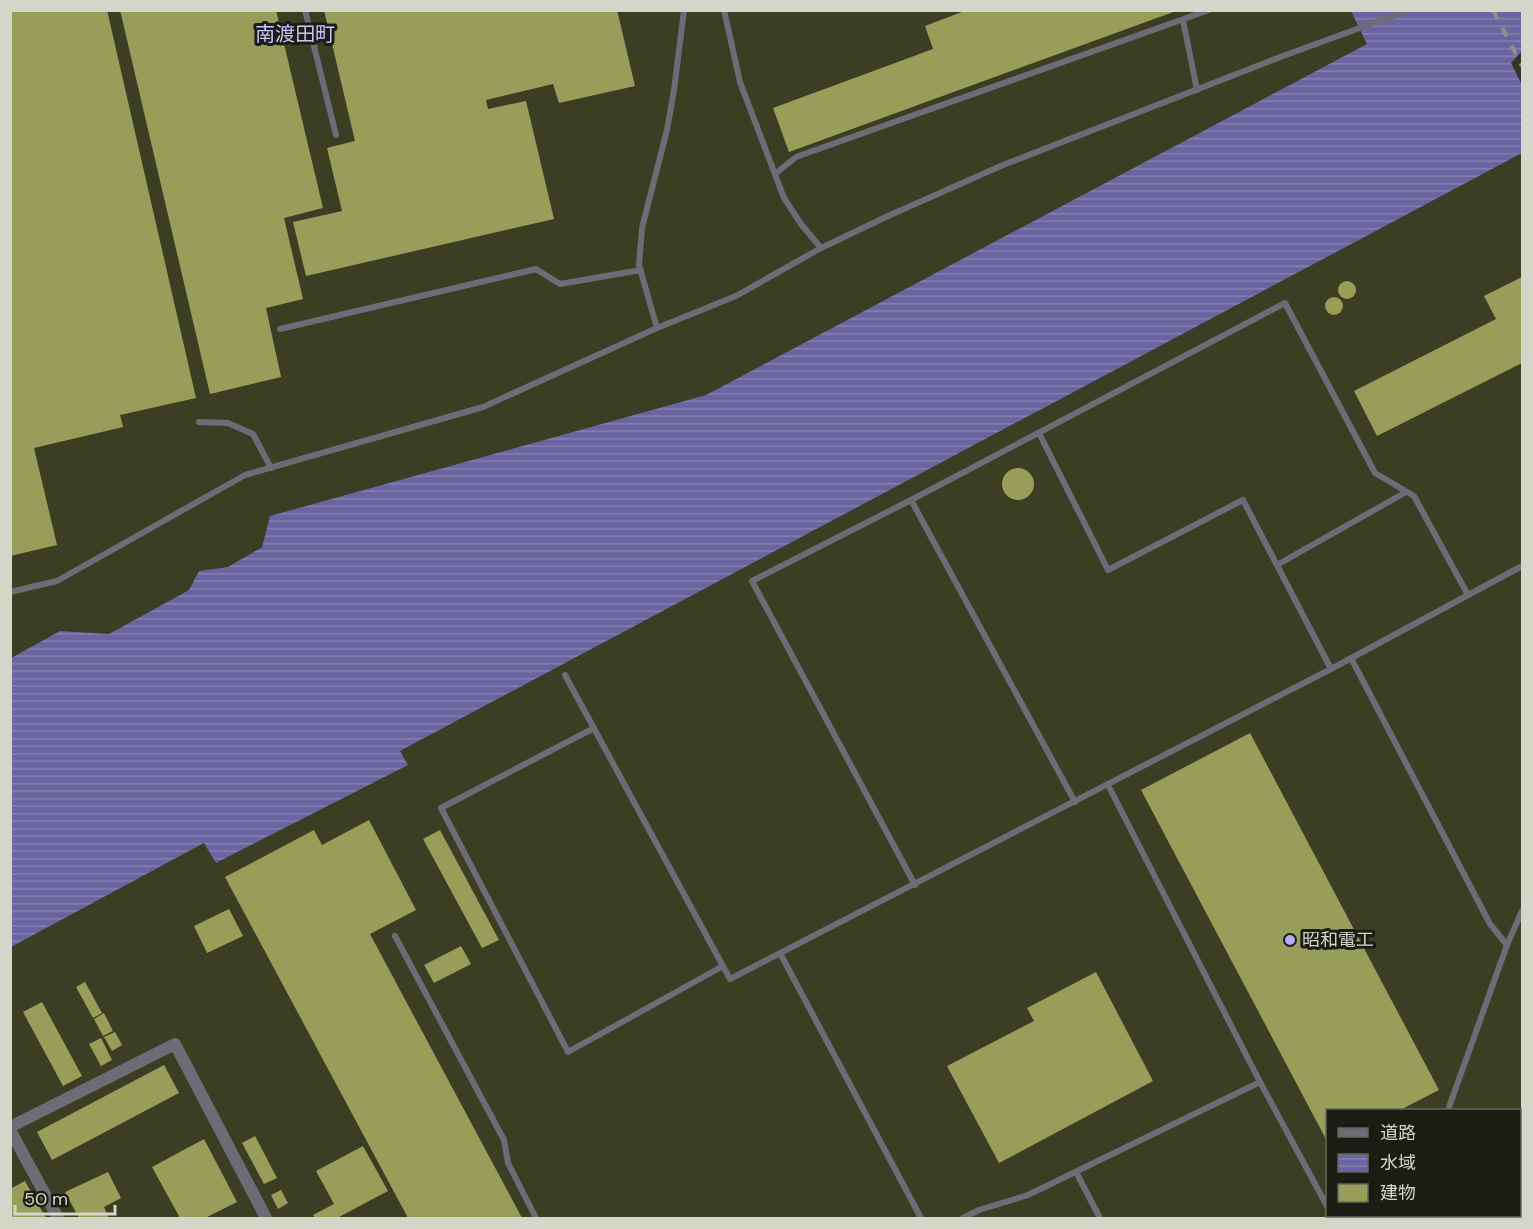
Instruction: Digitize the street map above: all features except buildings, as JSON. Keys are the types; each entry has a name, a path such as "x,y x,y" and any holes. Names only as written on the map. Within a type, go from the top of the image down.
{"street":[{"path":"58,1218 10,1128 175,1044 267,1218"}],"lane":[{"path":"305,10 336,135"},
{"path":"657,328 641,270 642,228 675,90 684,10"},
{"path":"724,10 740,82 784,198 801,224 821,248"},
{"path":"775,174 796,157 1209,10"},
{"path":"10,592 57,581 245,475 483,407 657,328 736,296 821,248 974,177 1283,56 1409,10"},
{"path":"1183,20 1197,90"},
{"path":"280,329 536,269 560,284 641,270"},
{"path":"915,885 752,581 1285,303 1375,473 1414,496 1468,595"},
{"path":"199,422 228,423 253,434 271,468"},
{"path":"1039,433 1108,570 1243,500 1331,669"},
{"path":"1277,565 1406,492"},
{"path":"911,500 1075,802"},
{"path":"565,675 730,979 781,955 1331,669 1522,566"},
{"path":"1351,658 1490,924 1507,945"},
{"path":"594,728 441,808 568,1052 723,966"},
{"path":"1108,785 1260,1082 1326,1204"},
{"path":"1448,1109 1507,945 1522,911"},
{"path":"395,936 504,1140 507,1163 536,1218"},
{"path":"781,955 921,1218"},
{"path":"963,1218 979,1210 1028,1195 1260,1082"},
{"path":"1076,1172 1100,1218"}],"shaded area":[{"path":"1351,10 1368,44 706,395 270,516 262,546 228,567 199,571 189,590 109,634 59,631 11,658 11,11"},
{"path":"1522,153 1522,1218 11,1218 11,947 205,843 216,863 408,765 399,752"}],"water":[{"path":"1351,11 1522,11 1522,51 1511,63 1522,85 1522,153 400,751 408,765 216,863 204,843 11,947 11,658 60,631 109,634 189,590 199,571 228,567 262,547 270,516 706,395 1367,44"}],"railway":[{"path":"1493,10 1522,66"},
{"path":"1521,1131 1522,1127"}],"place":[{"name":"昭和電工","path":"1290,940"}],"district":[{"name":"南渡田町","path":"295,34"}]}
